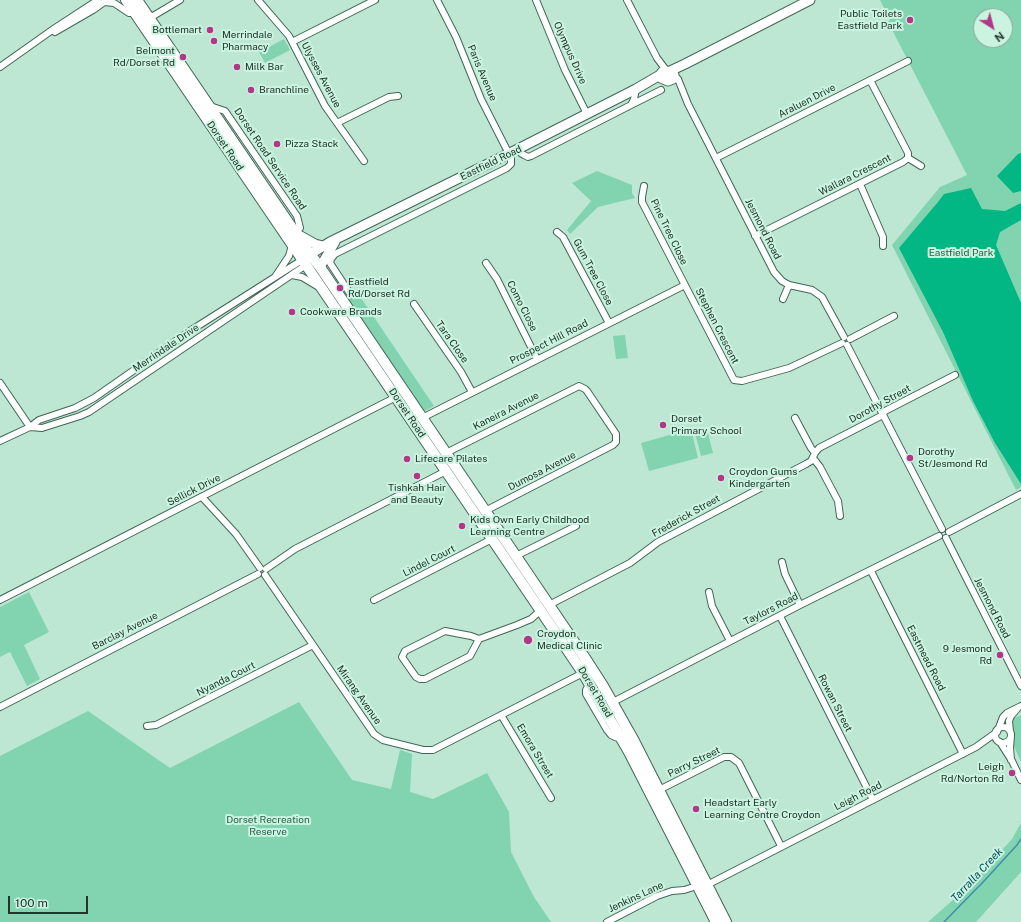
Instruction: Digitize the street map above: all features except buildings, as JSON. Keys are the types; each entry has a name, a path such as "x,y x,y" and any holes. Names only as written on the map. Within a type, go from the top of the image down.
{"main road":[{"name":"Dorset Road","path":"126,0 135,13 146,20"},
{"name":"Dorset Road","path":"138,0 146,20 199,99 304,263 400,394 422,418 446,453 481,513 492,539 585,658 608,705 622,739 702,885 726,922"},
{"name":"Eastfield Road","path":"304,263 323,246 637,88 667,77 685,64 810,0"},
{"name":"Dorset Road","path":"199,99 210,106 320,267 400,394 446,471 516,556 583,673 608,705 659,790 702,885 716,922"},
{"path":"297,233 315,244 323,246"},
{"name":"Eastfield Road","path":"312,256 342,237"},
{"path":"320,267 342,237"}],"street":[{"path":"146,20 180,0"},
{"name":"Ulysses Avenue","path":"258,0 289,36 320,97 364,162"},
{"path":"292,42 375,0"},
{"name":"Paris Avenue","path":"437,0 456,37 481,99 512,152"},
{"name":"Olympus Drive","path":"536,0 565,70 587,114"},
{"name":"Jesmond Road","path":"627,0 667,77 678,79 688,104 774,272 782,281 789,285 812,290 822,297 942,529"},
{"path":"0,67 55,28 100,1 114,3 129,13 135,13"},
{"path":"30,47 81,18 100,1"},
{"name":"Araluen Drive","path":"716,158 908,61"},
{"path":"351,295 330,263 335,254 507,168 512,162 512,152 528,157 531,156 631,105 667,77"},
{"path":"870,80 908,153 908,158 921,166"},
{"path":"631,105 637,88"},
{"path":"337,123 389,97 398,96"},
{"name":"Wallara Crescent","path":"755,236 860,184 908,158"},
{"path":"860,184 883,237 883,246"},
{"name":"Pine Tree Close","path":"644,186 642,202 685,285"},
{"name":"Gum Tree Close","path":"557,232 563,237 609,323"},
{"path":"342,237 360,241"},
{"path":"273,280 289,256 292,245"},
{"name":"Merrindale Drive","path":"30,427 42,428 89,412 292,275 304,263"},
{"name":"Merrindale Drive","path":"0,441 30,427 39,420 75,408 89,401 205,322 273,280 304,263"},
{"name":"Como Close","path":"486,263 497,278 537,359"},
{"path":"292,275 302,277 322,289"},
{"name":"Prospect Hill Road","path":"422,418 685,285"},
{"name":"Stephen Crescent","path":"685,285 732,378 736,381 746,380 789,368 846,341"},
{"path":"783,299 789,285"},
{"name":"Tara Close","path":"414,304 461,372 472,392"},
{"path":"846,341 894,316"},
{"path":"205,322 211,329"},
{"path":"156,355 162,363"},
{"name":"Dorothy Street","path":"814,455 819,448 882,416 886,411 955,375"},
{"path":"0,383 30,427"},
{"name":"Kaneira Avenue","path":"446,453 579,386 585,389 616,434 616,442 607,448"},
{"name":"Sellick Drive","path":"0,600 400,394"},
{"path":"795,418 838,501 840,516"},
{"name":"Dumosa Avenue","path":"481,513 607,448"},
{"name":"Frederick Street","path":"479,639 531,619 545,608 630,563 658,542 806,464 811,461 814,455"},
{"name":"Barclay Avenue","path":"0,707 262,572 295,549 446,471"},
{"path":"949,532 947,529 942,529 939,532 939,536 943,539 946,538 949,532 1021,494"},
{"name":"Mirang Avenue","path":"202,497 236,534 374,734 380,739 429,751 583,673"},
{"path":"516,556 576,526"},
{"name":"Taylors Road","path":"608,705 800,605 939,536"},
{"name":"Jesmond Road","path":"946,538 1021,686"},
{"name":"Lindel Court","path":"374,600 492,539"},
{"path":"782,562 785,574 800,605"},
{"name":"Eastmead Road","path":"871,570 963,754"},
{"path":"709,592 712,606 730,641"},
{"name":"Rowan Street","path":"780,616 873,800"},
{"path":"445,631 479,639 470,656 425,679 416,677 402,657 405,651 445,631"},
{"name":"Nyanda Court","path":"147,726 156,725 313,645"},
{"path":"590,683 586,690 586,694 611,735 622,739"},
{"path":"1021,705 1003,717 997,731 996,738 1012,761 1021,780"},
{"path":"1012,761 1009,721 1011,716 1021,705"},
{"name":"Emora Street","path":"501,715 551,798"},
{"path":"997,731 1004,728 1010,734"},
{"name":"Leigh Road","path":"976,747 997,731"},
{"path":"999,742 1005,743 1010,734"},
{"name":"Leigh Road","path":"702,885 976,747 990,742 999,742"},
{"name":"Parry Street","path":"659,790 724,757 731,757 738,763 781,846"},
{"name":"Jenkins Lane","path":"607,922 657,896 702,885"}],"green space":[{"name":"Eastfield Park","path":"880,0 1021,0 1021,487 1016,490 892,245 940,187 967,175 888,22 890,20"},
{"path":"284,39 290,50 265,63 259,52"},
{"path":"1021,153 1021,191 1013,193 997,176 1018,154"},
{"path":"597,171 632,185 632,193 635,198 598,207 570,234 567,230 591,201 572,183"},
{"path":"971,188 982,209 1005,211 1021,203 1021,220 1000,232 996,245 1021,303 1021,484 995,443 973,401 943,332 899,248 944,194"},
{"path":"357,292 434,406 425,411 423,410 347,299"},
{"path":"625,335 628,358 616,359 613,336"},
{"path":"691,429 698,458 649,471 641,443"},
{"path":"707,429 713,453 701,456 695,433"},
{"path":"29,592 49,632 24,645 40,679 27,686 10,652 0,657 0,607"},
{"name":"Dorset Recreation Reserve","path":"299,702 352,780 391,789 400,750 412,754 410,792 433,799 487,773 509,812 511,852 534,897 551,922 0,922 0,756 88,711 170,768"},
{"path":"1021,715 1021,762 1013,744 1014,735 1012,719"},
{"path":"1021,823 1021,872 976,922 928,922 972,883 1012,839"}],"waterway":[{"name":"Tarralla Creek","path":"944,922 984,881 1021,839"}],"place":[{"name":"Public Toilets Eastfield Park","path":"910,20"},
{"name":"Bottlemart","path":"210,30"},
{"name":"Merrindale Pharmacy","path":"214,41"},
{"name":"Belmont Rd/Dorset Rd","path":"183,57"},
{"name":"Milk Bar","path":"237,67"},
{"name":"Branchline","path":"251,90"},
{"name":"Pizza Stack","path":"277,144"},
{"name":"Eastfield Rd/Dorset Rd","path":"340,288"},
{"name":"Cookware Brands","path":"292,312"},
{"name":"Dorset Primary School","path":"663,425"},
{"name":"Dorothy St/Jesmond Rd","path":"910,458"},
{"name":"Lifecare Pilates","path":"407,459"},
{"name":"Tishkah Hair and Beauty","path":"417,476"},
{"name":"Croydon Gums Kindergarten","path":"721,478"},
{"name":"Kids Own Early Childhood Learning Centre","path":"462,526"},
{"name":"Croydon Medical Clinic","path":"528,640"},
{"name":"9 Jesmond Rd","path":"1000,655"},
{"name":"Leigh Rd/Norton Rd","path":"1012,773"},
{"name":"Headstart Early Learning Centre Croydon","path":"696,809"}]}
